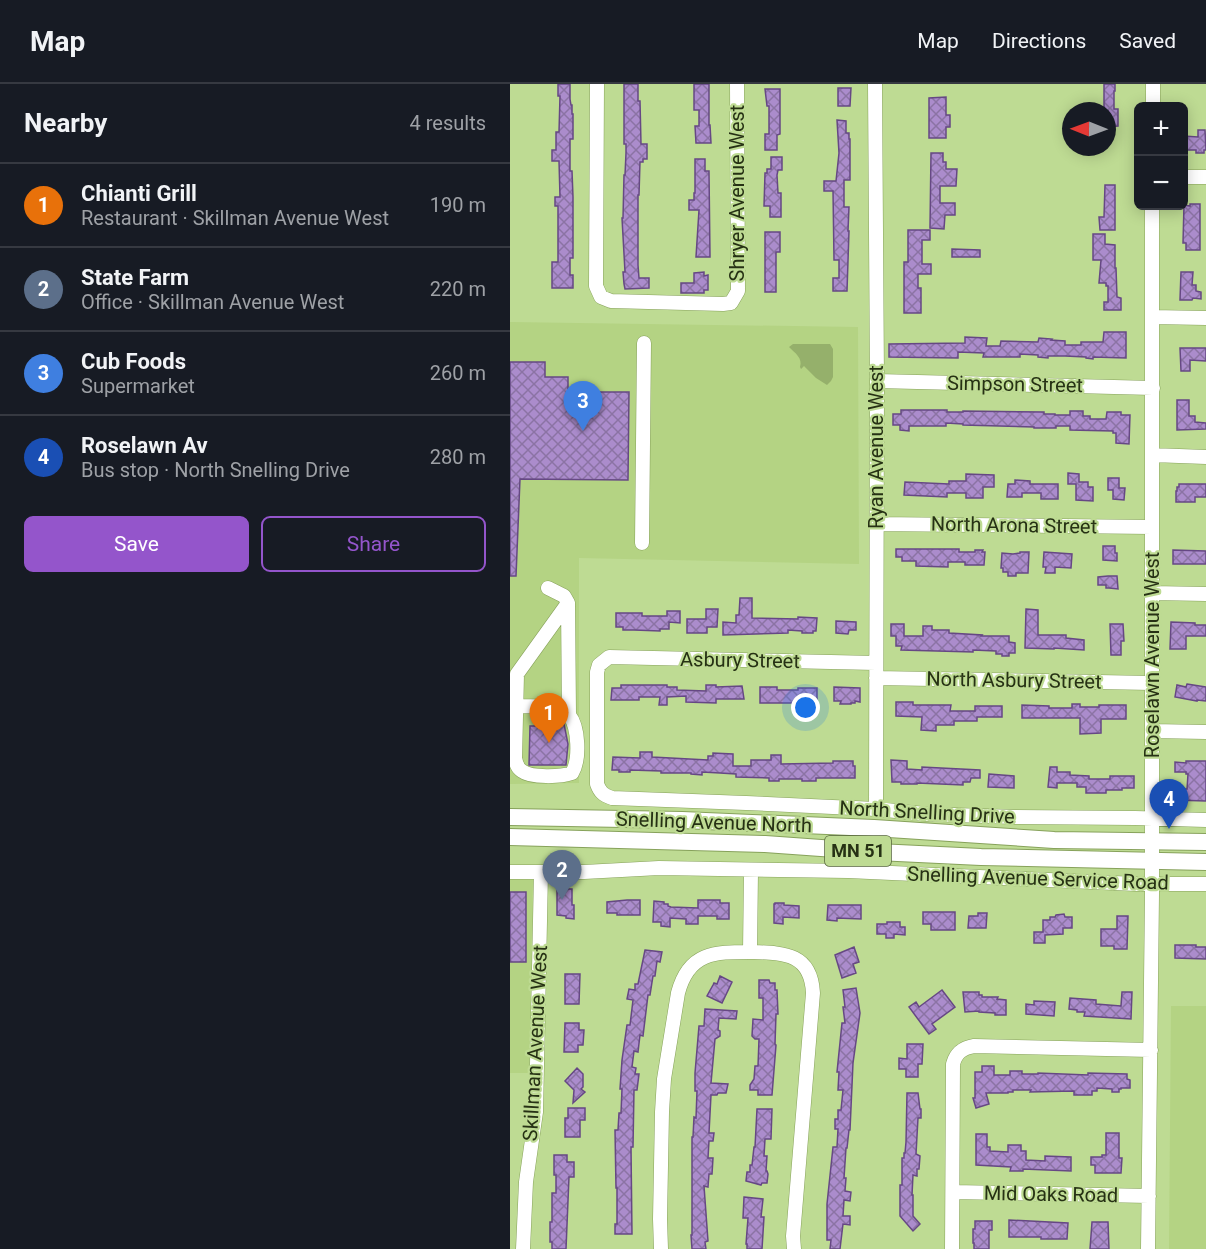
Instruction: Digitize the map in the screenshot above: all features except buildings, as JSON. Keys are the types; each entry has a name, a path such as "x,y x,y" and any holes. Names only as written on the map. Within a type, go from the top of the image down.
{"main road":[{"name":"Snelling Avenue North","path":"510,817 682,820 874,828 1054,840 1206,842"},
{"name":"Snelling Avenue North","path":"510,837 765,844 981,857 1206,862"}],"street":[{"name":"Shryer Avenue West","path":"597,84 597,286 601,297 622,302 723,304 731,303 738,291 737,84"},
{"name":"Ryan Avenue West","path":"875,84 876,809"},
{"path":"1153,84 1153,102"},
{"path":"1188,177 1206,177"},
{"name":"Roselawn Avenue West","path":"1148,1249 1152,883 1152,210"},
{"path":"1152,318 1206,318"},
{"path":"642,543 644,343"},
{"name":"Simpson Street","path":"876,381 1153,388"},
{"path":"1152,455 1206,457"},
{"name":"North Arona Street","path":"876,524 1152,527"},
{"path":"548,588 564,596 568,603 569,715 576,728 576,766 572,773 563,776 531,775 523,773 515,758 517,706 514,672 568,603"},
{"path":"1152,593 1206,594"},
{"name":"Asbury Street","path":"607,795 597,784 597,672 599,665 609,657 876,663"},
{"name":"North Asbury Street","path":"876,678 1152,683"},
{"path":"517,706 569,707"},
{"path":"1152,731 1206,732"},
{"name":"North Snelling Drive","path":"607,795 876,809 925,814 1206,820"},
{"name":"Snelling Avenue Service Road","path":"510,872 541,873 660,868 848,871 1206,884"},
{"path":"750,952 752,870"},
{"name":"Skillman Avenue West","path":"523,1249 517,1216 526,1182 536,1112 541,873"},
{"path":"661,1249 663,1096 669,1041 681,983 685,974 700,960 718,952 786,954 805,967 812,983 793,1236 794,1249"},
{"path":"952,1249 953,1064 964,1048 974,1046 1151,1050"},
{"name":"Mid Oaks Road","path":"953,1192 1149,1196"}],"shaded area":[{"path":"510,322 858,327 859,564 579,558 579,783 510,784"},
{"path":"793,344 830,344 833,349 833,377 827,385 804,366 801,369 799,358 789,347"},
{"path":"510,879 533,880 529,1073 510,1073"},
{"path":"1171,1006 1206,1006 1206,1249 1169,1249"}],"place":[{"name":"Cub Foods","path":"583,431"},
{"name":"Chianti Grill","path":"549,743"},
{"name":"Roselawn Av","path":"1169,829"},
{"name":"State Farm","path":"562,900"}]}
